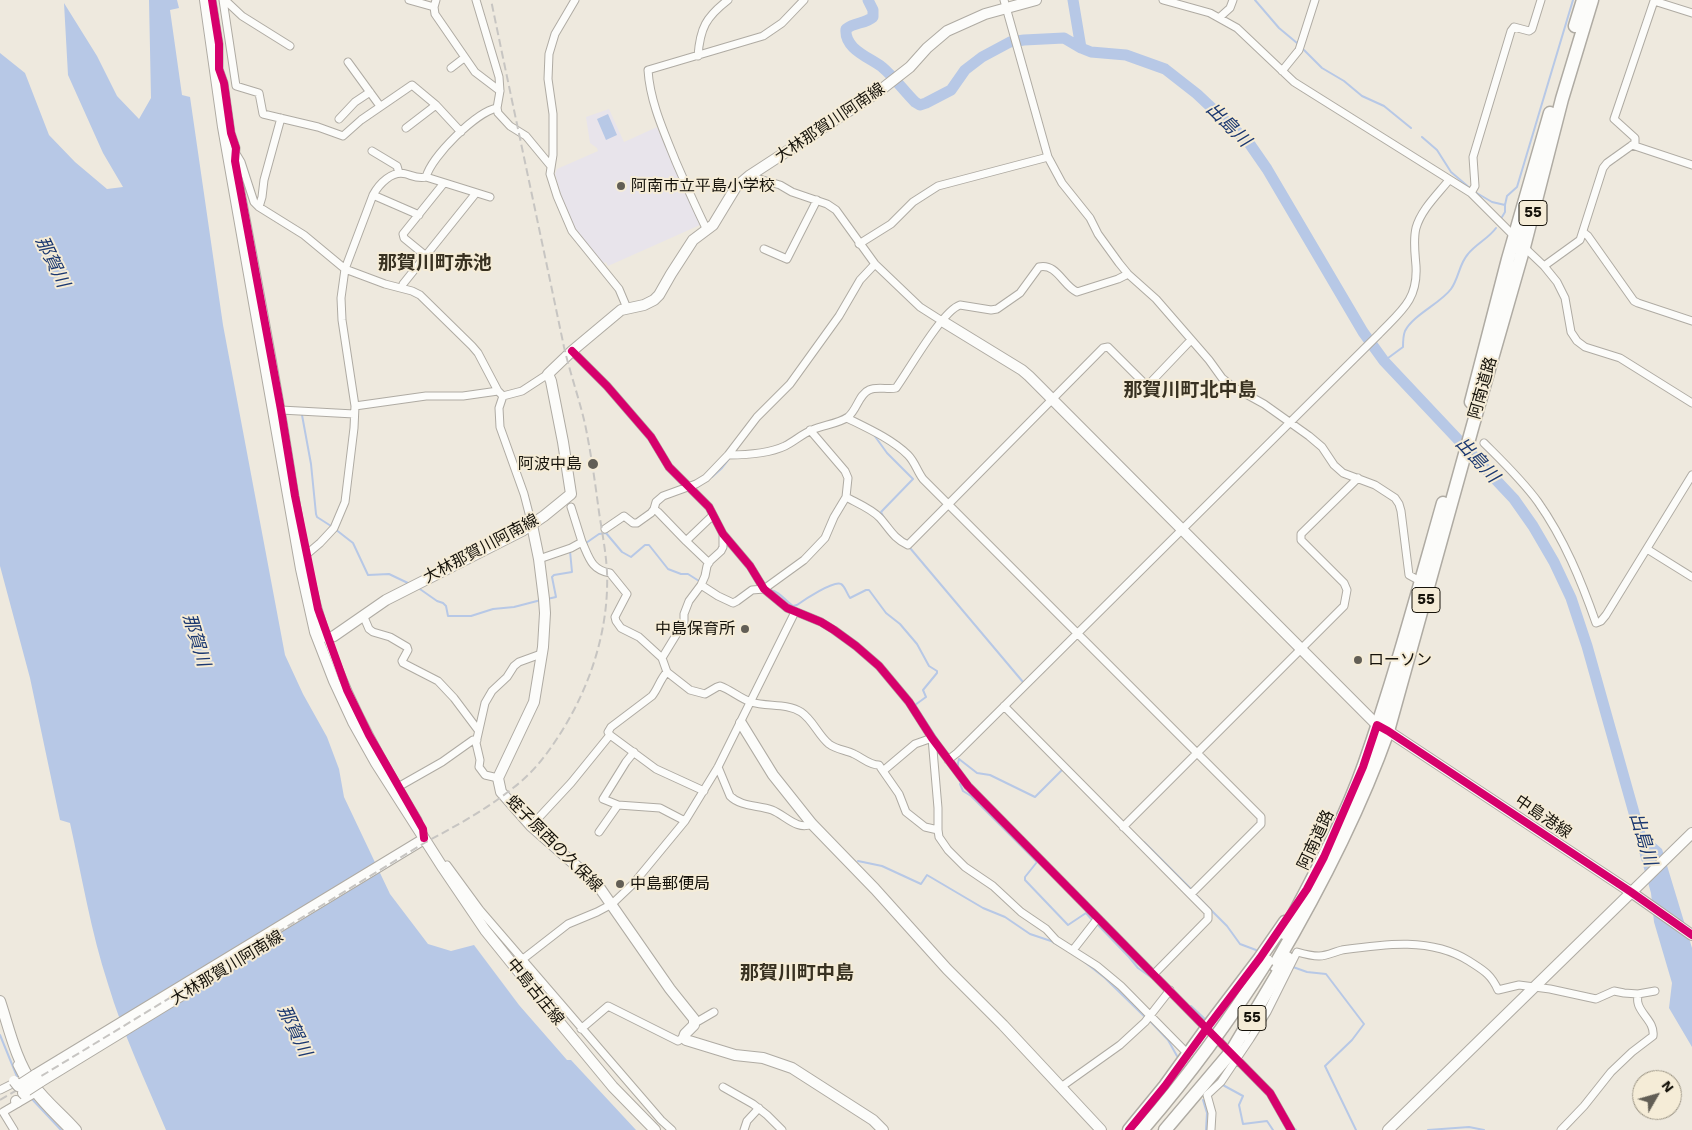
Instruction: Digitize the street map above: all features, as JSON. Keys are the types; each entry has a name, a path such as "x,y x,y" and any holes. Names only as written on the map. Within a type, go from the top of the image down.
{"highway":[{"name":"阿南道路","path":"1383,728 1458,465 1515,236 1583,0"},
{"name":"阿南道路","path":"1469,422 1524,247 1562,99 1592,0"},
{"name":"阿南道路","path":"1152,1130 1213,1055 1246,1009 1312,891 1373,773 1420,581 1458,465"},
{"name":"55","path":"1129,1130 1165,1086 1312,891"},
{"name":"55","path":"1165,1130 1234,1056 1246,1037 1285,961 1312,891"},
{"name":"阿南道路","path":"1142,1130 1208,1050 1271,963"}],"main road":[{"path":"206,0 217,69 223,127 309,610 315,632 334,681 353,722 426,843"},
{"name":"大林那賀川阿南線","path":"328,638 398,593 532,525 571,494 563,442 551,380 548,374 572,351 622,310 644,305 654,300 693,240 718,219 736,187 749,176 894,80 910,67 936,39 947,31 1005,4 1036,0"},
{"name":"中島港線","path":"942,321 1022,370 1383,728 1631,892 1692,935"},
{"name":"蛭子原西の久保線","path":"532,525 539,560 545,613 542,654 534,702 498,778 501,792 531,826 588,874 612,904 695,1023"},
{"path":"309,610 316,617 325,636 328,638"},
{"path":"740,724 773,774 812,824 947,968 1003,1024 1100,1130"},
{"path":"1388,1130 1692,833"},
{"name":"大林那賀川阿南線","path":"16,1081 18,1086 44,1074 426,843"},
{"name":"中島古庄線","path":"426,843 486,930 556,1018 613,1088 655,1130"},
{"path":"0,1001 20,1058 44,1074 48,1103 76,1130"},
{"path":"695,1023 684,1037 686,1040 735,1055 763,1058 792,1068 873,1120 883,1130"},
{"name":"大林那賀川阿南線","path":"25,1098 23,1092 44,1074"}],"street":[{"path":"212,0 219,44 217,69 224,84 231,132 236,148 235,161 306,554 318,609 347,690 398,787 423,829 426,843 440,856 480,910 581,1029 660,1120 672,1130"},
{"path":"224,0 242,16 290,46"},
{"path":"224,0 236,86 259,93 263,114 326,129 343,136 380,106 412,85 436,105 461,132"},
{"path":"408,0 435,4 437,18 464,58 480,77 500,92"},
{"path":"476,0 499,77 498,113 510,126 526,136 550,165"},
{"path":"575,0 555,34 549,54 548,79 553,114 553,155 550,174 572,231 619,289 627,308"},
{"path":"698,56 699,43 705,24 713,12 728,0"},
{"path":"707,230 676,163 656,113 648,70 763,36 782,23 804,0"},
{"path":"1163,0 1220,18 1243,33 1294,82 1314,96 1471,193 1544,266 1557,282 1565,298 1571,332 1577,341 1585,346 1620,358 1692,403"},
{"path":"1220,18 1230,8 1233,0"},
{"path":"1282,71 1299,50 1315,0"},
{"path":"1471,193 1475,186 1473,156 1510,30 1514,27 1529,31 1532,29 1541,0"},
{"path":"1544,266 1580,240 1603,168 1635,143 1635,138 1614,119 1654,1 1692,13"},
{"path":"1005,4 1048,157 1062,183 1090,218 1098,234 1128,274 1156,299 1222,378 1233,387 1264,404 1322,447 1334,465 1343,473 1375,485 1395,498 1399,504 1409,574 1420,581"},
{"path":"451,68 464,58"},
{"path":"348,62 380,106"},
{"path":"338,119 355,102 370,92"},
{"path":"406,128 436,105"},
{"path":"426,177 443,149 487,111 497,108"},
{"path":"259,207 264,180 281,118"},
{"path":"223,127 241,162 254,202 259,207 304,234 345,269 386,284 412,290 420,295 478,353 500,393 500,427 524,494 532,525"},
{"path":"1632,146 1692,165"},
{"path":"372,151 397,166 399,173"},
{"path":"859,244 891,224 908,207 938,186 1048,157"},
{"path":"306,554 320,543 333,528 345,502 355,406 342,320 341,298 345,269 377,187 385,180 399,173 415,177 426,177 490,197"},
{"path":"749,176 780,185 836,210 874,264 920,307 942,321"},
{"path":"948,760 1079,634 1408,303 1414,291 1416,277 1414,238 1417,226 1421,216 1449,180"},
{"path":"426,256 404,238 403,234 444,183"},
{"path":"402,288 476,193"},
{"path":"373,195 419,215"},
{"path":"764,249 787,259 817,200"},
{"path":"1583,232 1588,236 1634,300 1692,321"},
{"path":"709,563 656,510 656,502 663,496 689,487 706,478 728,456 756,417 790,384 839,316 860,280 874,264"},
{"path":"728,456 750,455 776,450 811,432 847,418 856,408 865,392 870,389 896,388 942,321 955,306 997,309 1020,293 1039,267 1045,265 1052,268 1073,290 1078,292 1128,274"},
{"path":"846,497 880,517 890,532 908,545 1103,348 1108,347 1144,383 1150,383 1191,340"},
{"path":"572,351 607,386 651,437 669,467 709,507 723,534 750,566 764,589 788,608 821,622 856,646 879,666 909,702 932,738 974,792 1096,920 1154,974 1168,992 1207,1028 1270,1092 1292,1130"},
{"path":"355,406 426,396 463,396 522,391 548,374"},
{"path":"281,410 354,414"},
{"path":"847,418 879,434 908,455 918,472 948,503 1261,817 1260,824 1192,893"},
{"path":"701,585 718,596 733,602 737,601 752,590 764,589 804,560 825,538 834,517 846,497 849,485 845,471 811,432"},
{"path":"1484,443 1518,478 1538,503 1573,563 1596,623 1602,621 1606,615 1692,475"},
{"path":"1125,825 1344,606 1347,590 1344,583 1301,540 1301,534 1358,478"},
{"path":"571,507 591,561 597,570 610,573 627,594 615,617 618,625 639,637 662,658 667,672 690,690 705,694 720,686 750,702 793,708 800,711 831,745 840,750 855,754 875,765 879,765 899,794 906,812 925,827 938,830"},
{"path":"605,529 621,517 624,516 633,523 637,523 656,510"},
{"path":"686,540 710,518 714,517"},
{"path":"662,658 684,622 684,614 689,601 701,585 709,563 723,547 723,534"},
{"path":"539,560 583,543"},
{"path":"1647,549 1692,577"},
{"path":"523,959 568,924 612,904 633,884 684,822 718,767 795,612"},
{"path":"364,615 369,629 373,632 390,637 407,647 408,650 402,661 403,663 438,681 454,698 478,730"},
{"path":"498,778 490,778 479,767 480,760 477,740 482,709 492,691 518,662 542,654"},
{"path":"667,672 662,677 655,692 611,727 608,732 656,768 704,791"},
{"path":"1004,706 1125,825 1192,893 1208,912 1208,918 1154,974"},
{"path":"531,826 571,783 610,735"},
{"path":"883,771 915,744 932,738"},
{"path":"932,738 938,830 939,837 948,850 965,867 993,886 1021,912 1046,929 1056,940 1097,966 1122,986 1148,1018 1184,1050"},
{"path":"398,787 442,762 473,740 477,740"},
{"path":"634,752 603,799 618,805 660,808 684,822"},
{"path":"718,767 732,799 773,811 794,823 807,826 812,824"},
{"path":"599,832 618,805"},
{"path":"1072,950 1096,920"},
{"path":"1246,1037 1266,1012 1297,952 1320,956 1340,951 1396,944 1420,944 1460,955 1493,978 1498,990 1508,986 1519,985 1550,989 1596,999 1614,991 1624,994 1654,991"},
{"path":"1061,1087 1120,1045 1148,1018 1168,992"},
{"path":"1562,1130 1611,1072 1632,1052 1653,1036 1654,1032 1647,1017 1638,1004 1638,994"},
{"path":"581,1029 608,1006 678,1041 684,1037"},
{"path":"695,1023 714,1012"},
{"path":"0,1019 15,1062 16,1081 25,1098 45,1106 69,1130"},
{"path":"1211,1130 1212,1113 1207,1095 1219,1084 1234,1056"},
{"path":"0,1090 16,1081"},
{"path":"723,1087 758,1108 782,1130"},
{"path":"14,1130 3,1112 25,1098"},
{"path":"744,1130 747,1121 758,1108"}],"shaded area":[{"name":"阿南市立平島小学校","path":"609,109 624,142 657,127 700,225 608,266 606,262 602,264 575,228 562,198 555,174 557,169 598,151 590,143 586,117"}],"water":[{"name":"那賀川","path":"149,0 177,0 179,8 170,10 182,95 190,97 223,325 285,655 303,694 327,737 339,769 344,797 390,894 428,944 451,951 474,945 519,1005 567,1060 571,1060 636,1130 166,1130 128,1040 102,964 70,823 60,820 30,678 0,566 0,53 25,73 49,135 75,162 107,189 123,187 103,153 68,75 64,3 97,56 117,96 139,119 151,98"},
{"path":"608,114 617,135 606,140 597,119"},
{"path":"1647,836 1662,849 1692,948 1692,1047 1669,1008 1672,983 1654,922 1651,893 1639,851"}],"waterway":[{"name":"出島川","path":"868,0 873,10 873,17 846,29 846,36 858,52 882,67 920,105 951,90 965,70 982,57 1010,42 1064,38 1091,52 1126,55 1165,69 1197,94 1249,143 1267,169 1363,332 1384,361 1514,499 1533,526 1554,562 1571,598 1587,646 1647,859"},
{"name":"出島川","path":"1073,0 1081,48"},
{"path":"1255,0 1279,28 1297,43"},
{"path":"1505,205 1507,196 1517,187 1573,0"},
{"path":"1304,50 1322,68 1344,81 1362,96 1384,106 1411,128"},
{"path":"1422,137 1437,150 1451,172 1471,189"},
{"path":"1475,192 1492,202 1505,205 1505,212 1502,217"},
{"path":"1384,361 1403,347 1404,333 1409,325 1451,289 1465,258 1471,250 1496,228"},
{"path":"302,415 311,464 316,514 317,517 331,526"},
{"path":"874,435 887,453 913,479 881,512 884,518"},
{"path":"712,477 729,459"},
{"path":"335,529 353,543 368,575 389,574 410,584"},
{"path":"586,543 609,530"},
{"path":"606,533 622,552 631,557 645,545 649,545 668,569 681,574 688,574 699,581"},
{"path":"910,548 1023,682"},
{"path":"547,599 556,597 552,577 572,572 570,551"},
{"path":"770,590 780,594 793,606 832,585 841,584 850,598 869,590 886,613 900,624 917,644 929,666 937,671 923,690 926,697 915,705 941,745"},
{"path":"417,587 443,603 446,606 448,616 471,616 493,609 514,607 541,600"},
{"path":"958,767 959,759 977,773 990,775 1035,797 1062,770"},
{"path":"960,784 963,791 971,796 1037,862 1025,877 1025,880 1068,925 1086,913 1093,921"},
{"path":"1144,842 1192,890"},
{"path":"858,861 882,866 921,884 927,875 983,908 1005,917 1030,934 1051,941 1061,947"},
{"path":"1195,894 1227,926 1240,944 1256,950"},
{"path":"1097,924 1138,968 1152,978"},
{"path":"1082,960 1105,978 1145,1017"},
{"path":"1293,967 1307,972 1326,974 1364,1024 1352,1040 1325,1066 1356,1130"},
{"path":"1191,1006 1206,1020"},
{"path":"1149,1020 1168,1040 1177,1056"},
{"path":"0,1035 18,1079"},
{"path":"1221,1084 1243,1096 1239,1105 1243,1124 1267,1121 1273,1130"},
{"path":"30,1097 61,1130"},
{"path":"1203,1100 1207,1113 1206,1130"},
{"path":"1428,1130 1469,1127 1484,1130"}],"railway":[{"path":"0,1100 503,796 522,781 544,756 569,719 586,685 598,648 605,610 607,591 605,550 585,424 564,347 491,0"}],"cycle path":[{"path":"212,0 219,44 219,69 224,83 231,133 236,148 235,161 295,496 318,609 347,690 369,735 423,829 424,838"},
{"path":"572,351 607,386 651,437 669,467 709,507 723,534 750,566 764,589 787,608 821,622 834,630 879,666 909,702 932,738 968,786 1270,1093 1291,1130"},
{"path":"1129,1130 1165,1086 1260,958 1307,889 1324,857 1363,767 1377,725 1631,892 1692,935"}],"place":[{"name":"阿南市立平島小学校","path":"621,186"},
{"name":"阿波中島","path":"593,464"},
{"name":"中島保育所","path":"745,629"},
{"name":"ローソン","path":"1358,660"},
{"name":"中島郵便局","path":"620,884"}],"district":[{"name":"那賀川町赤池","path":"435,263"},
{"name":"那賀川町北中島","path":"1190,390"},
{"name":"那賀川町中島","path":"797,973"}]}
